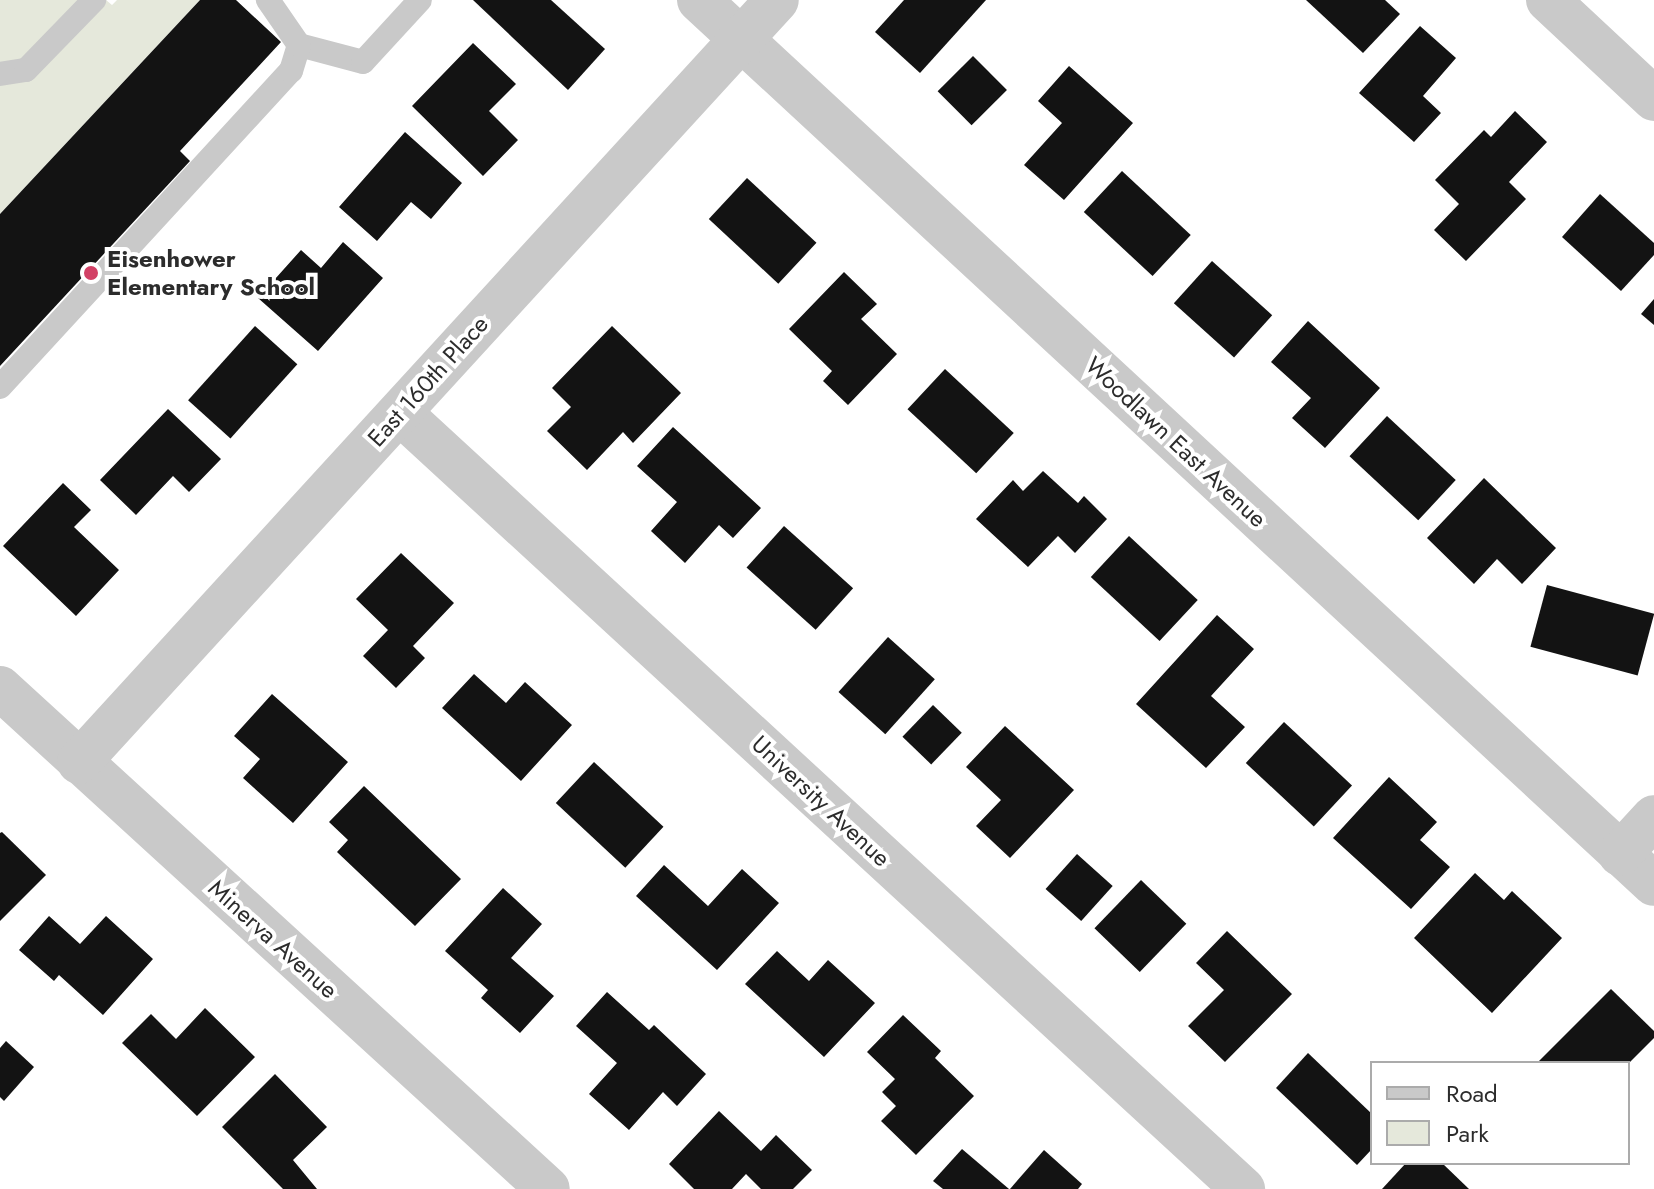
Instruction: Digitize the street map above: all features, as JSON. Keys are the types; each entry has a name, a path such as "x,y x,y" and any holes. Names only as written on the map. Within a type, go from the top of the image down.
{"street":[{"name":"Woodlawn East Avenue","path":"699,0 1654,884"},
{"name":"East 160th Place","path":"79,762 777,0"},
{"path":"1548,0 1654,99"},
{"name":"University Avenue","path":"400,413 1243,1189"},
{"name":"Minerva Avenue","path":"0,688 548,1189"},
{"path":"1620,854 1654,817"}],"lane":[{"path":"0,74 26,70 94,0"},
{"path":"268,0 299,45 363,62 413,3"},
{"path":"0,387 291,71 299,45"}],"green space":[{"path":"0,0 106,0 112,5 117,0 200,0 0,214"}],"building":[{"path":"200,0 236,0 281,42 180,151 190,161 0,366 0,214"},
{"path":"473,0 551,0 605,49 568,90"},
{"path":"904,0 986,0 920,73 875,32"},
{"path":"1306,0 1385,0 1400,14 1363,53"},
{"path":"1420,26 1456,58 1423,96 1441,113 1414,142 1359,93"},
{"path":"473,43 516,84 489,111 518,140 483,176 412,106"},
{"path":"973,56 1007,90 972,125 938,91"},
{"path":"1069,66 1133,123 1064,200 1024,165 1062,123 1038,101"},
{"path":"1515,111 1547,142 1509,182 1526,199 1466,261 1434,230 1459,204 1435,180 1484,130 1491,137"},
{"path":"405,132 462,183 431,219 411,202 377,241 339,207"},
{"path":"1122,171 1191,235 1153,276 1084,212"},
{"path":"747,178 816,243 778,284 709,219"},
{"path":"1600,194 1654,243 1654,255 1621,291 1562,237"},
{"path":"343,242 383,278 318,351 258,298 301,250 321,268"},
{"path":"1212,261 1272,315 1234,358 1174,303"},
{"path":"844,272 877,304 861,319 897,354 848,405 823,381 832,371 789,329"},
{"path":"1654,299 1654,325 1641,314"},
{"path":"1308,321 1380,388 1325,448 1292,418 1311,398 1271,362"},
{"path":"255,326 297,364 230,438 188,400"},
{"path":"612,326 681,393 633,443 623,432 587,470 547,431 571,407 552,388"},
{"path":"945,369 1014,433 976,473 907,409"},
{"path":"168,409 221,459 189,492 173,476 136,515 100,480"},
{"path":"1387,416 1456,480 1418,520 1349,456"},
{"path":"673,427 761,508 733,538 719,525 685,563 651,531 677,502 637,466"},
{"path":"1043,471 1078,503 1084,496 1107,519 1075,553 1058,536 1028,567 976,519 1013,480 1023,491"},
{"path":"1484,478 1556,548 1522,584 1497,559 1474,584 1427,538"},
{"path":"63,483 91,510 74,527 119,570 76,616 3,546"},
{"path":"784,526 853,588 816,630 747,568"},
{"path":"1129,536 1198,600 1160,641 1091,577"},
{"path":"401,553 454,603 413,646 425,658 396,688 363,656 388,630 356,599"},
{"path":"1547,585 1654,614 1638,676 1530,647"},
{"path":"1217,615 1254,649 1211,696 1245,727 1206,768 1136,704"},
{"path":"888,637 935,679 885,734 838,692"},
{"path":"474,674 506,703 525,682 572,725 521,781 442,708"},
{"path":"272,694 348,762 293,823 243,778 260,759 234,736"},
{"path":"933,705 962,733 931,764 902,737"},
{"path":"1284,722 1352,785 1314,826 1246,763"},
{"path":"1005,726 1074,790 1010,858 976,826 1001,800 966,767"},
{"path":"594,762 663,827 625,868 556,803"},
{"path":"1389,777 1437,822 1420,840 1450,867 1411,909 1333,838"},
{"path":"364,786 461,879 415,926 337,852 348,840 329,822"},
{"path":"0,833 46,875 0,921"},
{"path":"1077,854 1113,886 1081,921 1046,889"},
{"path":"664,865 708,906 742,869 779,903 717,970 636,896"},
{"path":"1475,873 1504,900 1512,891 1562,938 1492,1013 1414,938"},
{"path":"1141,880 1186,924 1140,972 1094,928"},
{"path":"503,888 542,924 511,958 554,996 520,1033 481,998 488,990 445,951"},
{"path":"49,916 80,944 106,916 153,959 103,1015 59,975 54,981 19,950"},
{"path":"1227,931 1292,994 1225,1062 1188,1026 1224,990 1196,963"},
{"path":"777,951 809,981 828,960 875,1003 824,1057 745,984"},
{"path":"1611,989 1654,1031 1654,1038 1630,1062 1539,1061"},
{"path":"607,992 649,1030 654,1025 706,1074 677,1106 663,1092 629,1130 589,1094 617,1063 576,1026"},
{"path":"205,1008 255,1057 197,1116 122,1043 151,1014 176,1039"},
{"path":"903,1015 941,1051 935,1058 974,1096 916,1155 881,1121 896,1106 882,1092 895,1079 867,1052"},
{"path":"6,1041 34,1067 4,1101 0,1097 0,1048"},
{"path":"1308,1053 1370,1112 1370,1151 1357,1165 1276,1088"},
{"path":"275,1074 327,1127 293,1160 317,1189 283,1189 222,1127"},
{"path":"719,1111 761,1151 776,1135 812,1170 793,1189 761,1189 746,1174 732,1189 694,1189 669,1164"},
{"path":"962,1149 1009,1189 943,1189 933,1181"},
{"path":"1044,1150 1082,1184 1078,1189 1010,1189"},
{"path":"1404,1165 1444,1165 1469,1189 1382,1189"}],"place":[{"name":"Eisenhower Elementary School","path":"91,273"}]}
